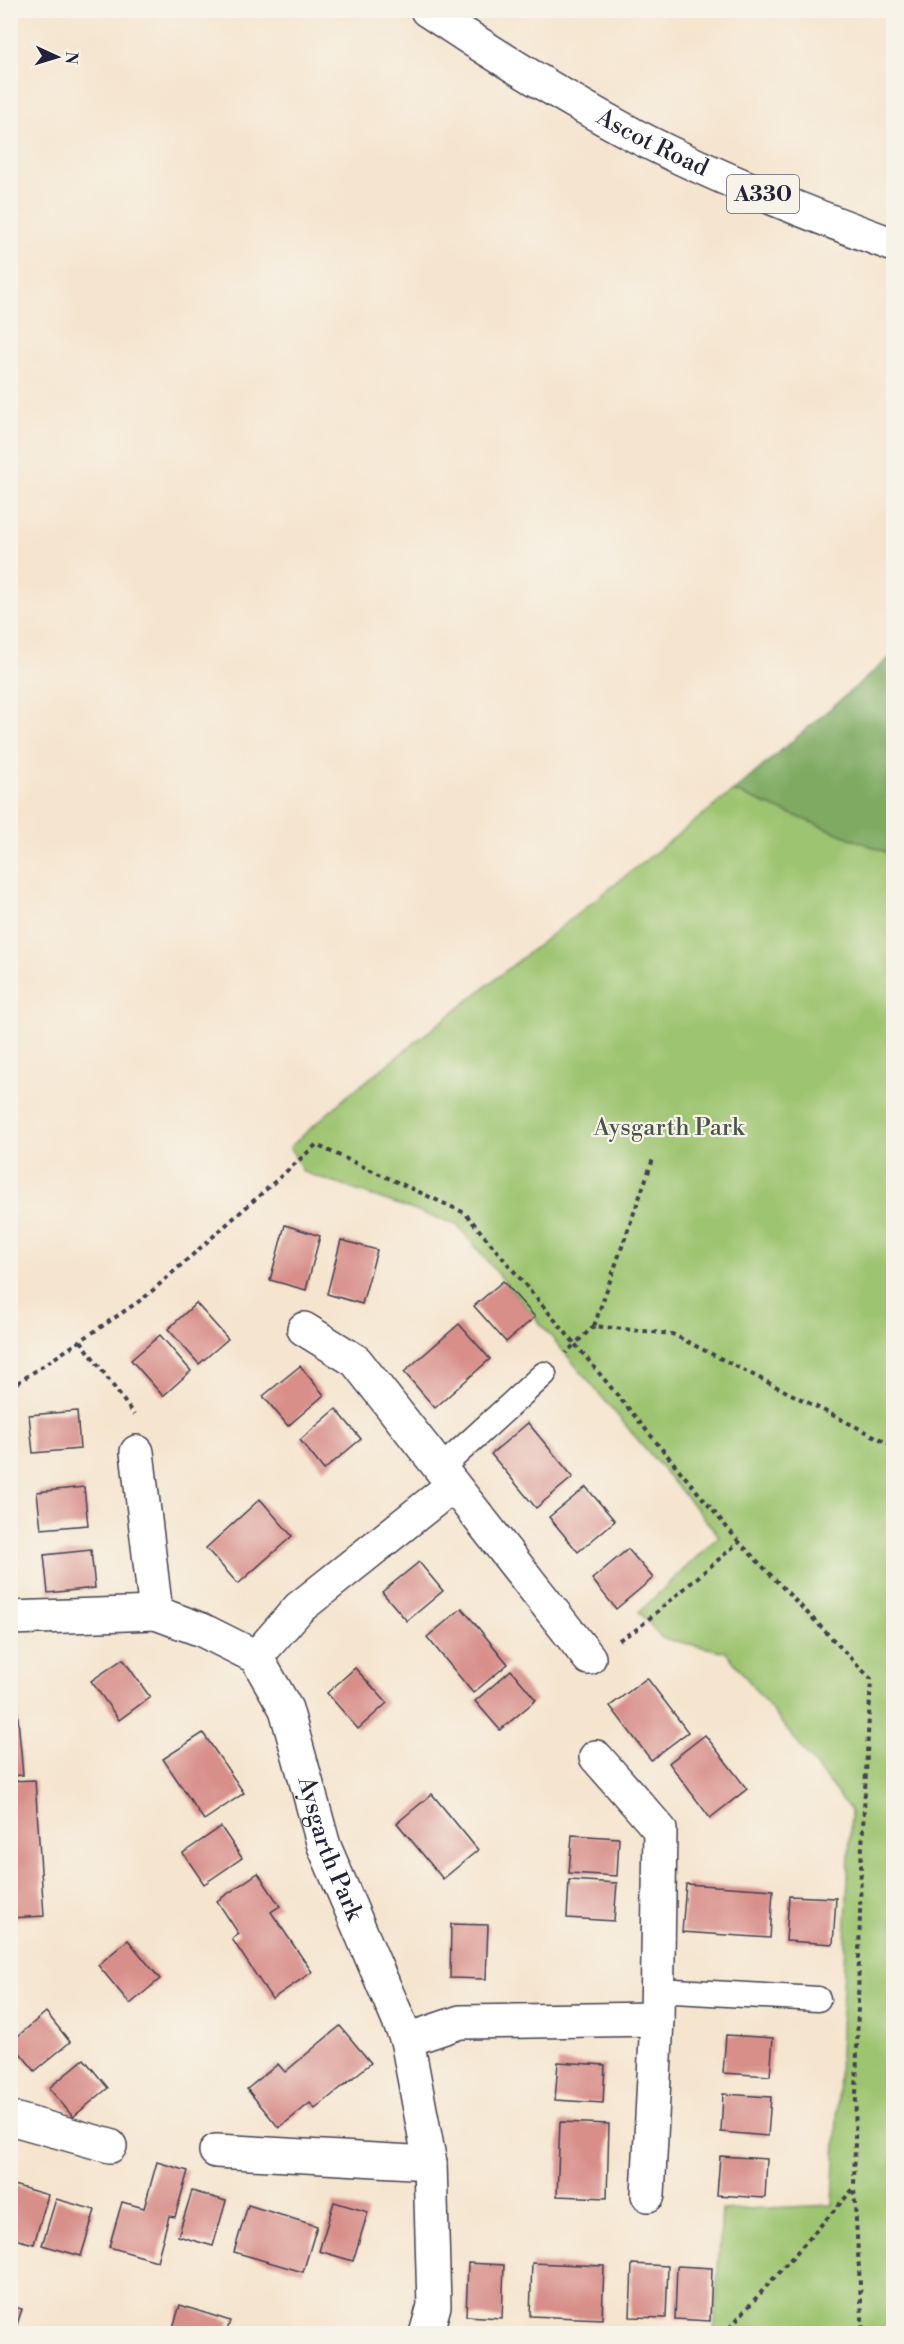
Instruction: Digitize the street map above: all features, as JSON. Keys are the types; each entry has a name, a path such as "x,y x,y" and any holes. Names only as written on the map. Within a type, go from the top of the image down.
{"street":[{"name":"Ascot Road","path":"427,10 516,68 635,135 754,190 894,245"},
{"path":"304,1329 356,1361 589,1658"},
{"path":"137,1452 156,1613"},
{"path":"10,1618 156,1613 202,1630 256,1657 299,1608 446,1477"},
{"name":"Aysgarth Park","path":"256,1657 286,1708 324,1846 407,2040 430,2163 434,2306 426,2334"},
{"path":"596,1756 660,1830 657,2005 648,2194"},
{"path":"407,2040 460,2022 657,2005"},
{"path":"10,2118 110,2146"},
{"path":"216,2151 430,2163"}],"lane":[{"path":"446,1477 544,1374"},
{"path":"657,2005 818,1999"}],"path":[{"path":"10,1388 144,1298 316,1145 465,1213 739,1542 871,1679 861,1865 854,2188 863,2334"},
{"path":"576,1344 594,1326 653,1159"},
{"path":"594,1326 672,1334 894,1446"},
{"path":"81,1341 134,1413 137,1452"},
{"path":"589,1658 637,1629 739,1542"},
{"path":"724,2334 854,2188"}],"green space":[{"path":"893,655 893,855 733,791 734,791"},
{"name":"Aysgarth Park","path":"733,791 893,855 893,2333 714,2333 722,2210 833,2205 851,1811 726,1652 662,1638 639,1612 719,1536 457,1225 303,1172 290,1147 346,1097"}],"building":[{"path":"285,1225 320,1236 306,1290 270,1280"},
{"path":"341,1240 377,1250 362,1304 327,1294"},
{"path":"503,1281 535,1317 506,1342 474,1306"},
{"path":"196,1303 228,1339 199,1364 168,1329"},
{"path":"459,1324 490,1359 435,1408 404,1372"},
{"path":"160,1335 191,1371 163,1396 131,1360"},
{"path":"300,1366 324,1395 288,1426 263,1396"},
{"path":"336,1409 361,1439 324,1470 300,1440"},
{"path":"77,1411 80,1449 33,1453 29,1415"},
{"path":"528,1423 573,1477 536,1508 491,1454"},
{"path":"84,1487 88,1525 41,1529 37,1492"},
{"path":"586,1487 615,1521 578,1552 549,1517"},
{"path":"260,1499 292,1536 238,1584 206,1548"},
{"path":"628,1549 653,1578 616,1609 592,1579"},
{"path":"91,1550 95,1588 48,1593 44,1555"},
{"path":"419,1562 443,1591 407,1621 382,1592"},
{"path":"462,1608 508,1664 473,1693 427,1637"},
{"path":"123,1659 150,1697 119,1720 91,1681"},
{"path":"13,1662 23,1775 10,1776 10,1663"},
{"path":"355,1668 387,1703 358,1729 327,1693"},
{"path":"511,1670 536,1700 500,1730 475,1701"},
{"path":"647,1678 688,1732 651,1760 610,1706"},
{"path":"203,1733 244,1793 204,1820 163,1759"},
{"path":"705,1735 747,1789 710,1818 669,1763"},
{"path":"35,1780 44,1916 10,1918 10,1781"},
{"path":"432,1794 478,1850 443,1879 397,1823"},
{"path":"221,1827 242,1858 204,1884 183,1853"},
{"path":"572,1835 619,1838 617,1876 569,1873"},
{"path":"258,1873 280,1906 271,1912 312,1972 272,1999 232,1939 239,1934 217,1901"},
{"path":"569,1880 617,1883 614,1921 567,1918"},
{"path":"686,1884 773,1890 770,1938 682,1932"},
{"path":"789,1896 836,1898 833,1944 786,1941"},
{"path":"451,1924 488,1925 486,1979 450,1978"},
{"path":"128,1940 160,1979 130,2004 98,1965"},
{"path":"46,2012 70,2042 35,2071 11,2042"},
{"path":"340,2026 371,2063 315,2109 310,2103 279,2128 247,2089 278,2064 285,2072"},
{"path":"726,2035 773,2038 770,2076 723,2073"},
{"path":"84,2059 108,2088 73,2117 49,2088"},
{"path":"558,2062 605,2065 603,2103 555,2100"},
{"path":"723,2094 771,2097 768,2136 721,2132"},
{"path":"560,2122 609,2124 607,2198 557,2196"},
{"path":"720,2156 767,2159 765,2198 717,2195"},
{"path":"157,2162 188,2171 175,2217 169,2216 157,2261 109,2247 122,2202 144,2208"},
{"path":"10,2184 48,2195 34,2244 10,2238"},
{"path":"192,2191 226,2201 213,2246 178,2236"},
{"path":"56,2199 95,2210 81,2256 42,2245"},
{"path":"334,2202 368,2212 353,2261 319,2251"},
{"path":"248,2205 317,2226 303,2272 234,2252"},
{"path":"468,2263 504,2265 502,2318 466,2316"},
{"path":"532,2263 604,2266 602,2319 530,2316"},
{"path":"632,2264 668,2266 666,2318 630,2317"},
{"path":"677,2266 712,2268 710,2321 675,2319"},
{"path":"180,2305 230,2321 226,2334 171,2334"},
{"path":"10,2306 22,2309 14,2334 10,2334"}]}
